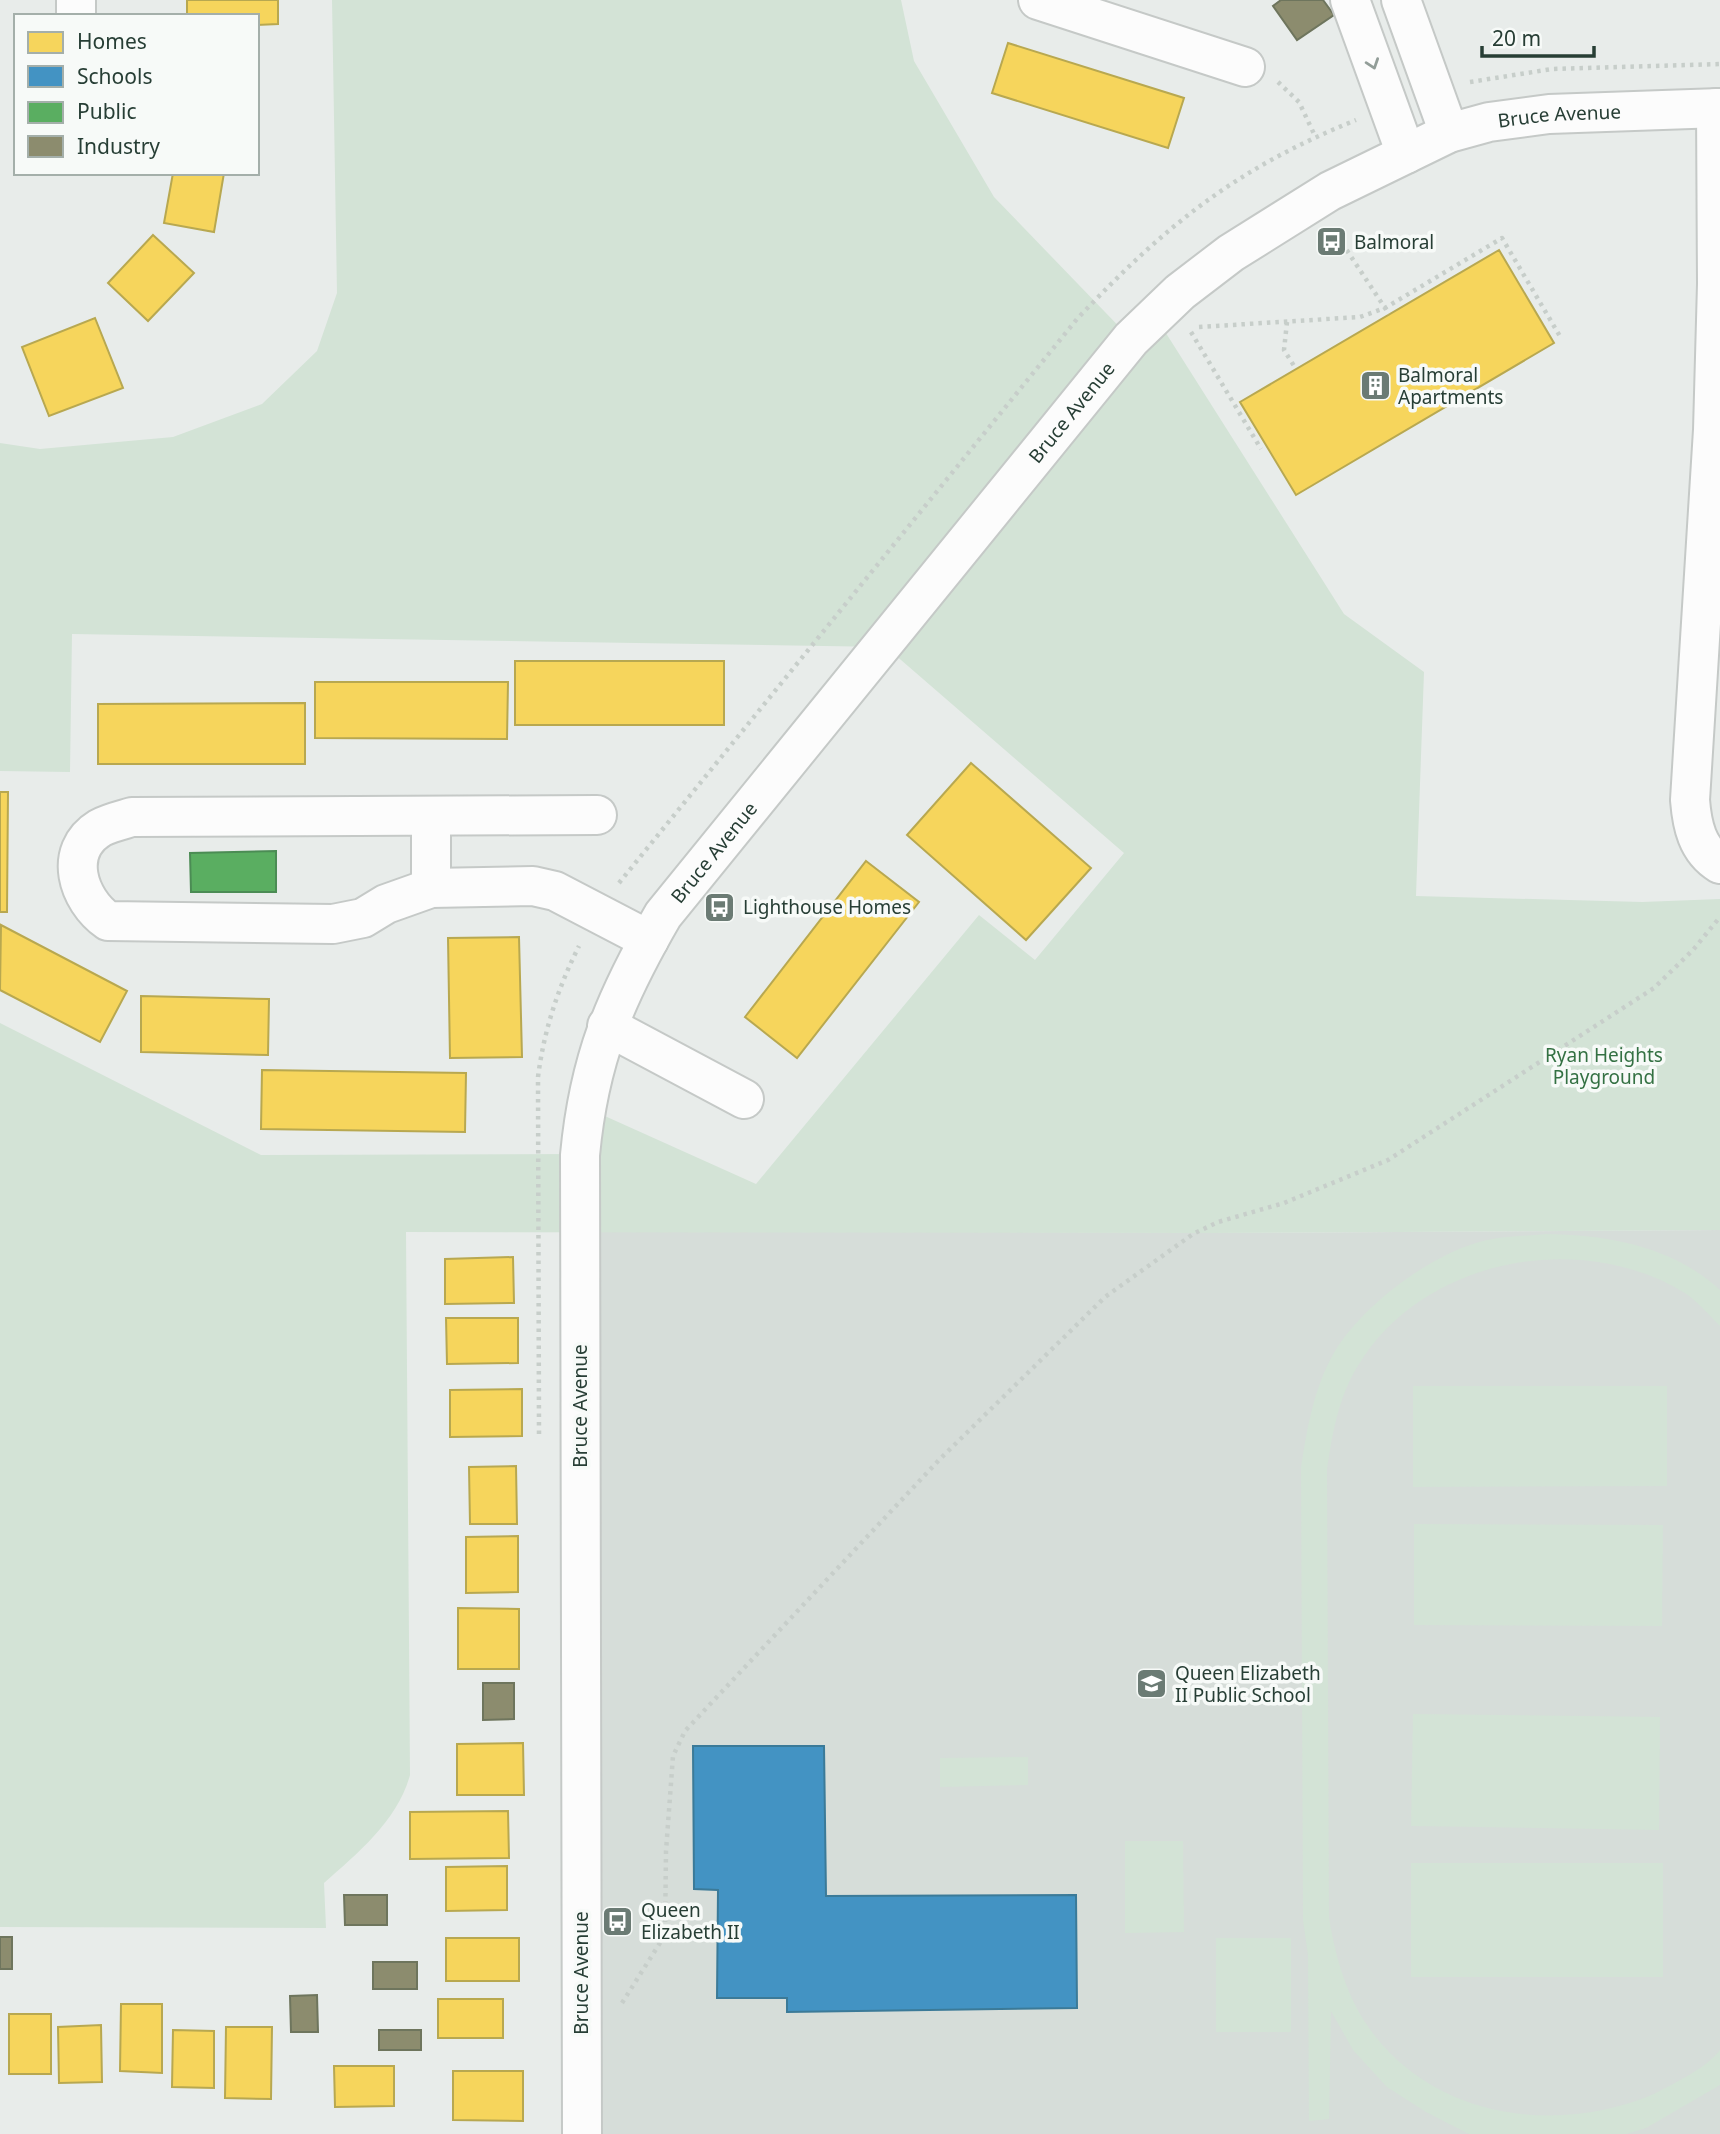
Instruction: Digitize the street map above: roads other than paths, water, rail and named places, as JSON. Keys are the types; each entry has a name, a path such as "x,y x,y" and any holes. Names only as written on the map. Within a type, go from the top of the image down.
{"street":[{"path":"1038,0 1135,17 1245,67"},
{"path":"1350,0 1406,154"},
{"path":"1401,0 1432,93 1449,133"},
{"path":"1718,108 1713,430 1690,800 1692,825 1701,845 1720,864"},
{"name":"Bruce Avenue","path":"582,2134 580,1156 584,1104 607,1026 616,1001 663,915 1131,339 1180,292 1231,253 1330,191 1449,133 1489,122 1549,114 1718,108"},
{"path":"597,815 132,817 99,828 79,851 78,881 92,910 107,921 333,923 363,918 386,904 431,888 533,886 555,891 649,940"},
{"path":"431,816 431,888"},
{"path":"607,1026 744,1099"}],"place":[{"name":"Balmoral","path":"1331,242"},
{"name":"Balmoral Apartments","path":"1375,386"},
{"name":"Lighthouse Homes","path":"720,907"},
{"name":"Queen Elizabeth II Public School","path":"1152,1684"},
{"name":"Queen Elizabeth II","path":"618,1921"}],"park label":[{"name":"Ryan Heights Playground","path":"1604,1066"}]}
